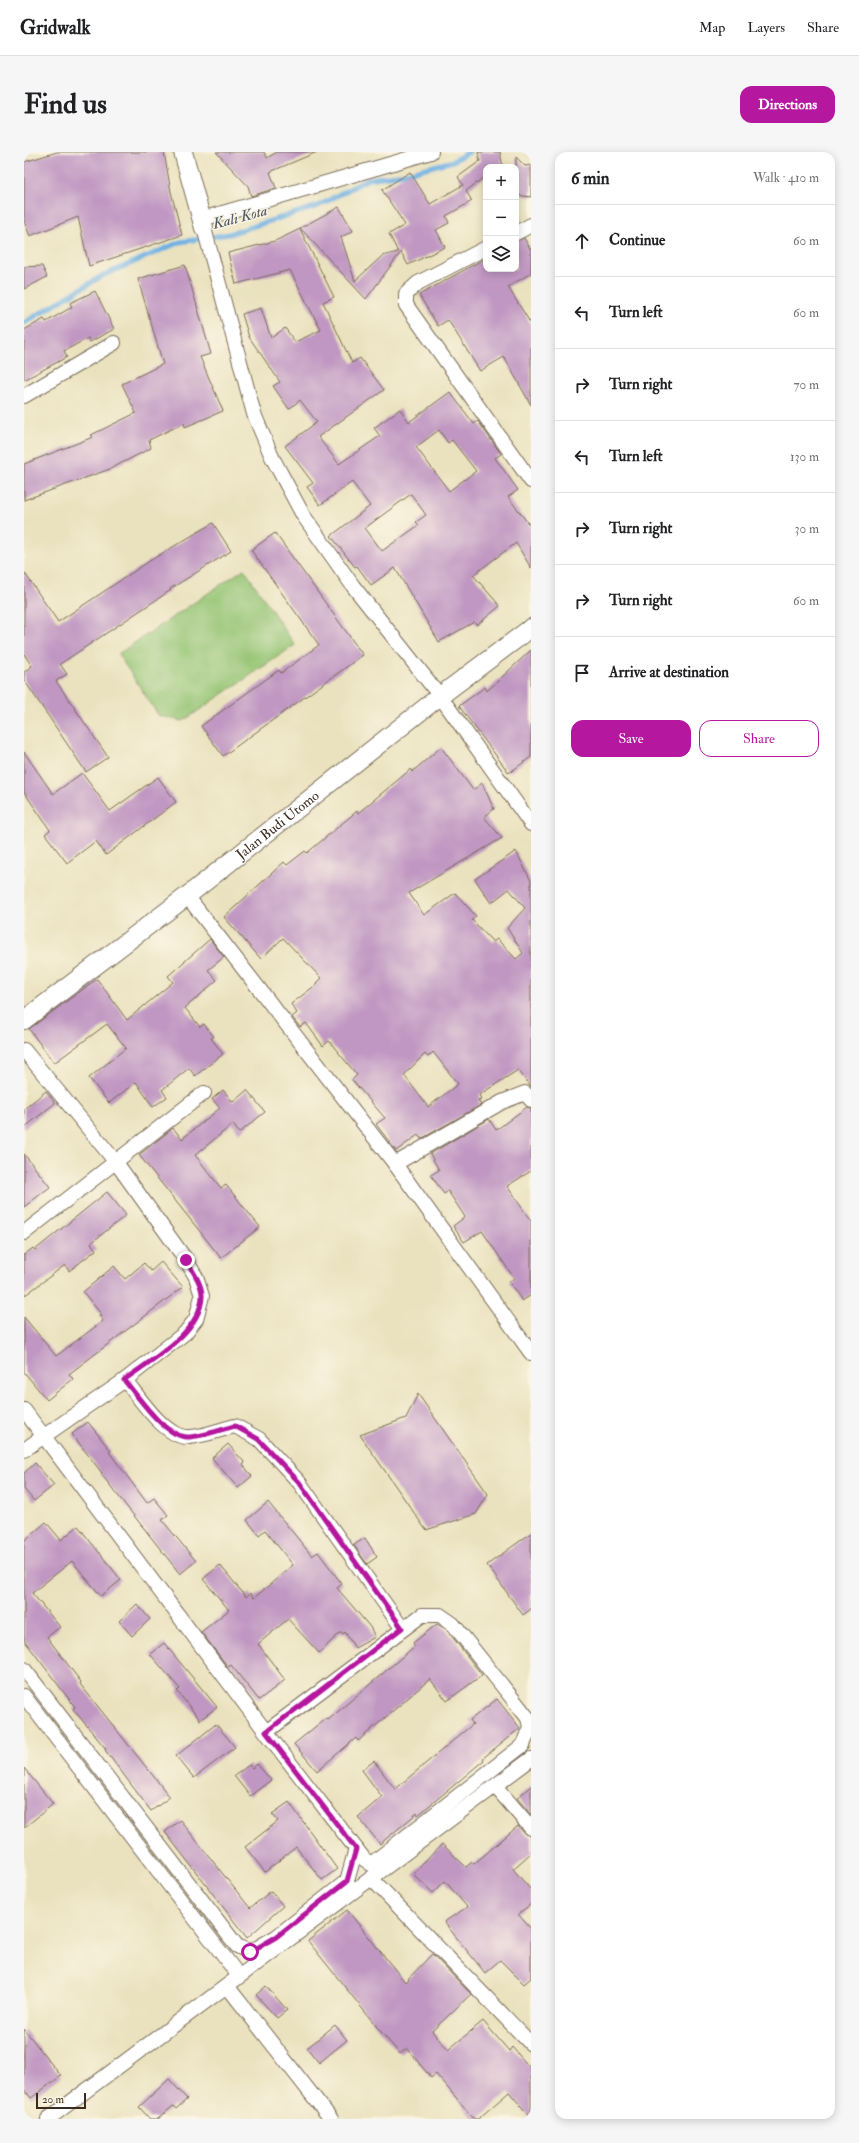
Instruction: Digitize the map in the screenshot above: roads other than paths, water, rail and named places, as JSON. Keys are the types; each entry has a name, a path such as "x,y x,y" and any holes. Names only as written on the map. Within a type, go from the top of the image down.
{"street":[{"path":"183,152 254,414 272,457 302,515 353,586 440,696 531,824"},
{"path":"203,224 431,152"},
{"path":"519,231 531,225"},
{"path":"483,250 418,282 406,294 406,305 531,481"},
{"path":"24,396 114,343"},
{"name":"Jalan Budi Utomo","path":"24,1020 187,896 440,696 531,628"},
{"path":"187,896 395,1164 531,1353"},
{"path":"24,1050 115,1161 186,1260 196,1277 202,1296 196,1319 185,1333 124,1380 42,1435 24,1450"},
{"path":"24,1233 204,1093"},
{"path":"395,1164 502,1102 529,1094"},
{"path":"124,1380 162,1424 174,1434 187,1437 235,1426 258,1439 299,1482 402,1628"},
{"path":"24,1410 266,1732 356,1849 371,1864 523,1745 530,1727 528,1718 453,1624 440,1614 422,1615 402,1628 266,1732"},
{"path":"24,1669 237,1946 250,1952 276,1937 318,1906 347,1881 356,1849"},
{"path":"24,1696 239,1976"},
{"path":"48,2119 531,1759"},
{"path":"495,1786 531,1828"},
{"path":"372,1879 531,2044"},
{"path":"227,1986 331,2119"}],"waterway":[{"name":"Kali Kota","path":"24,323 102,276 180,242 229,234 318,206 368,179 403,174 453,161 469,152"}]}
